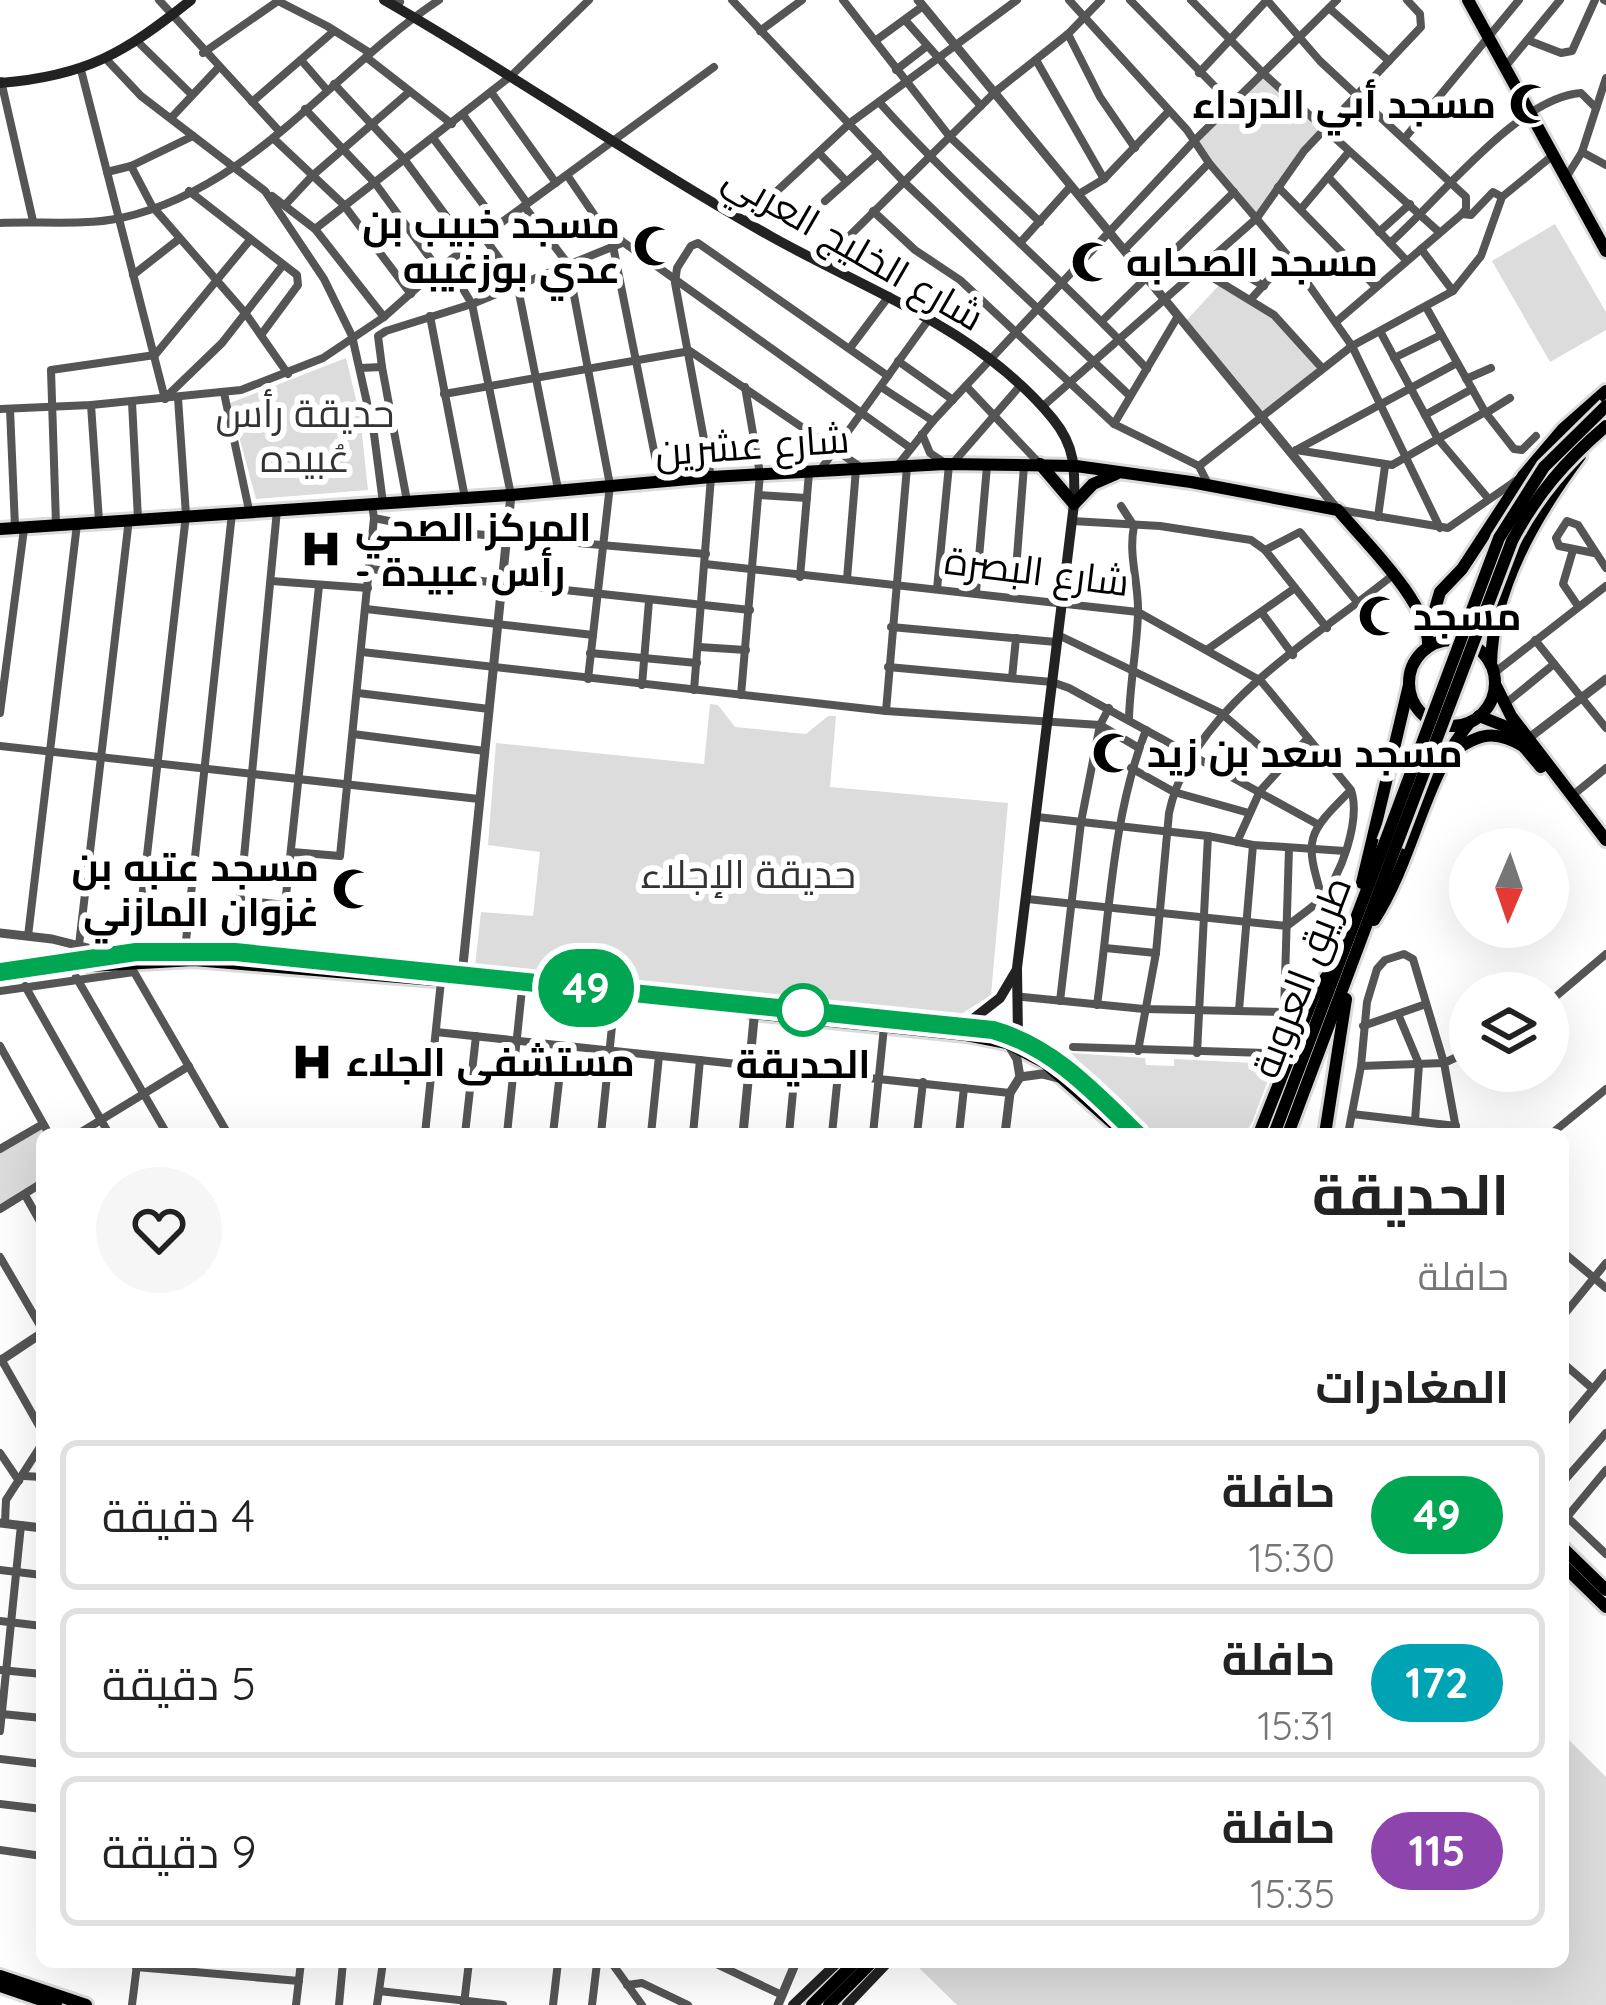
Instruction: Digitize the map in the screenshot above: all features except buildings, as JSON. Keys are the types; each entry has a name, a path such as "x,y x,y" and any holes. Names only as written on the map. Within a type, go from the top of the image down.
{"main road":[{"path":"1,82 81,70 107,60 190,0"},
{"name":"شارع الخليج العربي","path":"384,0 746,220 929,319 989,361 1042,407 1068,441 1076,466"},
{"path":"1468,0 1606,251"},
{"path":"1355,937 1414,662 1428,640 1440,592 1462,569 1523,476 1563,429 1606,391"},
{"path":"1390,844 1493,549 1544,467 1606,406"},
{"path":"1390,844 1512,541 1560,469 1600,431"},
{"path":"1355,937 1391,890 1446,757 1493,697 1496,621 1514,570 1553,493 1600,431"},
{"name":"شارع عشرين","path":"13,528 249,510 376,508 711,477 949,464 1076,466 1338,510"},
{"path":"1039,464 1074,504"},
{"path":"1012,1040 1076,466"},
{"path":"1074,504 1093,484 1120,472"},
{"path":"1338,510 1393,575 1428,640"},
{"path":"1428,640 1471,644 1494,674 1504,705 1527,743 1606,840"},
{"path":"1409,685 1413,702 1438,724 1454,726 1475,719 1507,727 1573,795 1595,827"},
{"path":"1446,757 1484,734 1502,734 1527,743"},
{"name":"طريق العروبة","path":"1276,1128 1336,966 1355,937 1390,844"},
{"name":"طريق العروبة","path":"1290,1128 1351,968 1355,937"},
{"path":"0,976 114,954 235,952 522,989 964,1026 1012,1040 1071,1072 1131,1128"},
{"path":"0,976 163,960 352,967 462,975 1012,1040 1118,1128"},
{"path":"1261,1128 1314,995 1336,966"},
{"path":"964,1026 1000,998 1017,968"},
{"path":"1325,1128 1351,968"},
{"path":"1569,1554 1606,1589"},
{"path":"1569,1570 1606,1607"},
{"path":"793,2005 832,1968"},
{"path":"812,2005 848,1968"},
{"path":"829,2005 866,1968"},
{"path":"847,2005 883,1968"},
{"path":"0,1976 86,2005"},
{"path":"0,1986 56,2005"}],"street":[{"path":"158,0 312,176 344,204 411,294"},
{"path":"0,223 118,219 237,168 439,0"},
{"path":"315,229 512,76 589,0"},
{"path":"732,0 904,182 1130,396"},
{"path":"760,31 802,0"},
{"path":"843,0 950,136 1040,222"},
{"path":"746,220 850,123 1017,0"},
{"path":"1069,0 1194,141 1336,322 1440,528"},
{"path":"823,262 994,92 1067,34 1101,0"},
{"path":"1130,0 1232,104"},
{"path":"1199,73 1268,0 1297,37 1468,203 1462,214 1336,322"},
{"path":"886,710 902,465 909,447 1194,141 1337,0"},
{"path":"1042,407 1257,218 1324,129 1421,27 1420,14 1407,0"},
{"path":"1405,139 1519,0"},
{"path":"1504,68 1560,0"},
{"path":"1530,40 1568,54 1595,0"},
{"path":"203,52 278,1 368,55 452,124"},
{"path":"1193,1 1348,153 1440,232"},
{"path":"874,41 921,3 1338,510 1454,527 1488,497 1523,476"},
{"path":"1329,8 1389,62"},
{"path":"905,20 981,106"},
{"path":"252,102 334,31"},
{"path":"1067,34 1100,97 1135,148"},
{"path":"137,41 191,94"},
{"path":"896,70 927,46"},
{"path":"107,60 141,96 315,229 384,317"},
{"path":"301,60 404,159 469,247"},
{"path":"1036,60 1104,179"},
{"path":"0,713 13,528 5,409 224,393 289,374 323,358 384,317 498,224 713,67"},
{"path":"171,118 218,68"},
{"path":"81,70 165,398"},
{"path":"1566,177 1582,152 1606,78"},
{"path":"1,82 33,221"},
{"path":"285,205 408,92"},
{"path":"491,92 556,182"},
{"path":"1390,243 1485,148 1530,116 1574,93 1581,93 1596,108"},
{"path":"879,102 928,157 1147,369"},
{"path":"305,109 374,183 472,304 512,495 462,975"},
{"path":"1020,243 1075,190 1104,179 1169,111"},
{"path":"464,116 568,264 610,485 588,679"},
{"path":"107,172 131,166 193,136"},
{"path":"434,138 498,224"},
{"path":"1582,152 1606,165"},
{"path":"818,153 846,182"},
{"path":"1300,209 1348,153"},
{"path":"825,201 878,154"},
{"path":"1198,466 1352,346 1453,291 1481,256 1502,196 1552,156"},
{"path":"1124,250 1209,164"},
{"path":"131,166 152,206 246,314 289,374"},
{"path":"567,175 618,244 909,447"},
{"path":"1328,177 1406,260"},
{"path":"1278,187 1376,287"},
{"path":"189,191 297,275 298,285 261,335"},
{"path":"265,191 324,278 352,336 376,508 340,856 292,852"},
{"path":"1102,321 1234,192"},
{"path":"1462,214 1471,215 1493,192 1502,196"},
{"path":"1379,232 1410,204"},
{"path":"873,211 908,244 960,280 1114,424 1198,466 1208,485"},
{"path":"483,236 517,283 558,490"},
{"path":"134,275 180,238"},
{"path":"56,524 51,370 155,355 250,240"},
{"path":"406,502 379,336 618,244"},
{"path":"618,244 661,481"},
{"path":"694,690 711,477 677,268 691,246 698,244 888,376"},
{"path":"1420,249 1453,291"},
{"path":"1213,256 1264,286"},
{"path":"1251,299 1289,257"},
{"path":"1169,258 1188,278"},
{"path":"165,398 223,343 283,265"},
{"path":"1198,268 1287,327 1322,368"},
{"path":"850,348 889,296"},
{"path":"1426,307 1486,413 1514,449 1522,450 1536,436"},
{"path":"430,316 465,498"},
{"path":"1114,424 1178,316"},
{"path":"800,577 814,471 837,450 929,319"},
{"path":"1381,333 1438,439 1488,497"},
{"path":"1394,358 1441,335"},
{"path":"444,394 690,351 858,467 848,579"},
{"path":"898,361 953,400"},
{"path":"1294,451 1457,363"},
{"path":"360,368 382,367"},
{"path":"1425,415 1491,368"},
{"path":"741,695 760,474 745,386"},
{"path":"966,386 1039,464"},
{"path":"881,387 933,421"},
{"path":"937,589 949,464 1019,387"},
{"path":"224,393 249,510"},
{"path":"136,952 186,514 178,398"},
{"path":"1294,451 1385,466 1510,398"},
{"path":"79,945 134,519 132,402"},
{"path":"91,405 99,521"},
{"path":"922,433 930,453 949,464"},
{"path":"1314,440 1323,456"},
{"path":"976,592 988,464"},
{"path":"1014,596 1024,464"},
{"path":"1378,517 1385,466"},
{"path":"759,495 807,498"},
{"path":"1120,506 1134,526 1131,549 1138,612 1129,718"},
{"path":"1478,507 1493,523"},
{"name":"شارع البصرة","path":"376,508 439,531 602,544 800,577 1138,612 1261,682 1351,790 1355,819 1345,851"},
{"path":"235,952 278,509"},
{"path":"185,950 232,511"},
{"path":"1072,521 1251,540 1265,550 1327,628"},
{"path":"1594,553 1559,546 1556,538 1567,521 1578,525 1606,568"},
{"path":"28,936 77,523"},
{"path":"1265,550 1300,532 1358,603"},
{"path":"1573,550 1563,584 1578,606"},
{"path":"369,569 750,610"},
{"path":"1138,1051 1156,953 1166,832 1174,792 1194,754 1221,713 1393,575"},
{"path":"271,581 368,588"},
{"path":"240,900 285,905 320,586"},
{"path":"1494,674 1606,586"},
{"path":"1208,650 1295,588"},
{"path":"642,685 650,601"},
{"path":"366,609 592,635"},
{"path":"1262,613 1293,655"},
{"path":"892,627 1057,638 1221,713 1282,765"},
{"path":"1012,678 1016,638"},
{"path":"1535,640 1606,728"},
{"path":"699,647 746,650"},
{"path":"362,652 886,710 1100,725 1139,748"},
{"path":"590,653 698,663"},
{"path":"1504,705 1555,664"},
{"path":"888,667 1052,682 1129,718 1319,825"},
{"path":"1527,743 1606,680"},
{"path":"358,693 489,709"},
{"path":"1060,1001 1081,822 1100,725 1109,708"},
{"path":"1097,1005 1118,827 1131,768 1146,730"},
{"path":"353,734 485,751"},
{"path":"1237,842 1260,791 1308,738"},
{"path":"0,746 479,799"},
{"path":"1131,768 1174,792 1249,813"},
{"path":"1573,795 1604,773"},
{"path":"1322,898 1308,850 1319,825 1351,790"},
{"path":"1027,899 1287,926 1322,898 1345,851 1036,817"},
{"path":"1197,1053 1208,836"},
{"path":"1239,1010 1253,844"},
{"path":"1073,1047 1266,1053 1284,1012 1289,848"},
{"path":"0,933 114,954"},
{"path":"1105,948 1156,953"},
{"path":"1569,985 1606,954"},
{"path":"1349,1128 1377,969 1385,960 1411,956 1444,1063 1456,1128"},
{"path":"0,991 134,972 225,1128"},
{"path":"76,977 163,1128"},
{"path":"426,1128 441,980"},
{"path":"26,986 106,1128"},
{"path":"508,1128 522,989"},
{"path":"602,1128 615,997"},
{"path":"1023,997 1144,1009 1284,1012"},
{"path":"1364,1026 1426,1004"},
{"path":"743,1128 755,1010"},
{"path":"1398,1014 1419,1064 1415,1121"},
{"path":"874,1128 884,1028"},
{"path":"436,1032 1010,1093"},
{"path":"466,1128 476,1036"},
{"path":"1006,1128 1010,1093 1020,1077 1012,1040"},
{"path":"0,1046 45,1128"},
{"path":"554,1128 563,1046"},
{"path":"652,1128 659,1056"},
{"path":"694,1128 700,1060"},
{"path":"1361,1066 1449,1061"},
{"path":"86,1128 189,1066"},
{"path":"790,1128 796,1070"},
{"path":"833,1128 838,1074"},
{"path":"1020,1077 1042,1074 1066,1081"},
{"path":"918,1128 922,1082"},
{"path":"960,1128 964,1087"},
{"path":"1559,1128 1603,1095"},
{"path":"1352,1114 1447,1128"},
{"path":"36,1128 43,1124"},
{"path":"0,1149 36,1128"},
{"path":"0,1209 36,1187"},
{"path":"24,1195 36,1215"},
{"path":"0,1257 36,1320"},
{"path":"1569,1257 1606,1288"},
{"path":"1569,1309 1606,1263"},
{"path":"36,1335 1,1360 36,1421"},
{"path":"1569,1368 1593,1389"},
{"path":"1569,1418 1606,1373"},
{"path":"1569,1472 1606,1433"},
{"path":"1595,1446 1606,1456"},
{"path":"0,1453 21,1478 36,1477"},
{"path":"36,1454 6,1500 2,1523 36,1527"},
{"path":"0,1477 10,1470"},
{"path":"1569,1516 1606,1470"},
{"path":"1569,1518 1606,1554"},
{"path":"0,1731 6,1622 21,1526"},
{"path":"0,1570 36,1574"},
{"path":"6,1622 36,1625"},
{"path":"3,1670 36,1673"},
{"path":"1,1714 36,1717"},
{"path":"0,1759 36,1763"},
{"path":"0,1804 36,1808"},
{"path":"0,1850 36,1855"},
{"path":"133,2005 137,1968"},
{"path":"175,1968 299,1981"},
{"path":"296,2005 300,1968"},
{"path":"339,2005 343,1968"},
{"path":"377,2005 382,1968"},
{"path":"464,2003 468,1968"},
{"path":"553,2005 557,1968"},
{"path":"592,2005 596,1968"},
{"path":"614,1968 636,2001"},
{"path":"723,1968 780,2000 793,1968"},
{"path":"628,1985 645,1985 688,2005"},
{"path":"379,1991 503,2005"}],"green space":[{"path":"1266,71 1324,129 1257,218 1194,141"},
{"path":"1555,224 1606,312 1606,330 1550,362 1492,261"},
{"path":"1221,283 1274,315 1322,368 1264,417 1184,323"},
{"name":"حديقة رأس عُبيده","path":"346,358 360,416 368,490 256,499 230,403"},
{"name":"حديقة الإجلاء","path":"710,704 718,705 735,727 806,734 828,716 836,716 830,787 1008,803 991,995 961,1014 475,966 481,912 533,916 540,852 488,845 496,743 704,764"},
{"path":"1071,1053 1145,1058 1146,1065 1174,1066 1174,1059 1274,1064 1248,1128 1146,1128"},
{"path":"36,1128 36,1187 0,1208 0,1150"},
{"path":"1569,1740 1606,1777 1606,2005 957,2005 919,1968 1569,1968"}],"bus line":[{"name":"49","path":"0,972 136,952 235,952 329,958 993,1030 1033,1044 1053,1058 1131,1128"}],"place":[{"name":"مسجد أبي الدرداء","path":"1530,104"},
{"name":"مسجد خبيب بن عدي بوزغيبه","path":"654,246"},
{"name":"مسجد الصحابه","path":"1092,262"},
{"name":"المركز الصحي - رأس عبيدة","path":"321,549"},
{"name":"مسجد","path":"1379,616"},
{"name":"مسجد سعد بن زيد","path":"1113,753"},
{"name":"مسجد عتبه بن غزوان المازني","path":"353,889"},
{"name":"الحديقة","path":"803,1010"},
{"name":"مستشفى الجلاء","path":"312,1062"}]}
